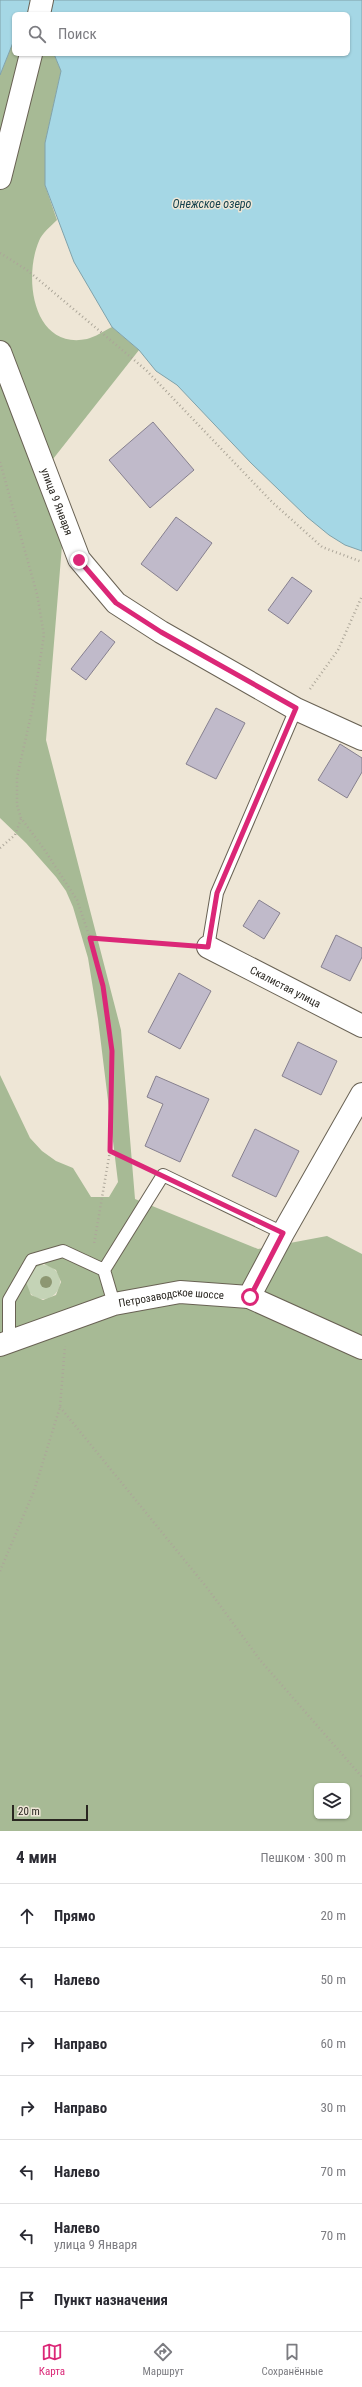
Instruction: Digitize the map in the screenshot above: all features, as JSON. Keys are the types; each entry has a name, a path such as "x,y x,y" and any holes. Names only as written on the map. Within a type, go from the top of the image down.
{"street":[{"path":"39,12 42,0"},
{"path":"0,178 31,56"},
{"name":"улица 9 Января","path":"0,352 79,560 116,603 161,632 296,708 362,739"},
{"name":"Скалистая улица","path":"208,947 362,1026"},
{"path":"250,1297 283,1233 362,1094"},
{"name":"Петрозаводское шоссе","path":"4,1343 114,1304 180,1292 250,1297 362,1348"}],"lane":[{"path":"208,947 217,893 296,708"},
{"path":"114,1304 104,1270 163,1175 283,1233"},
{"path":"4,1343 9,1300 32,1260 63,1251 104,1270"}],"path":[{"path":"0,253 27,270 146,370 272,502 322,547 362,562"},
{"path":"0,462 37,594 44,635 32,712 17,777 17,805 21,818 44,849 77,900 90,938 103,986 112,1051 110,1151 91,1264"},
{"path":"296,708 338,650 362,596"},
{"path":"0,848 15,835 21,818"},
{"path":"90,938 208,947"},
{"path":"110,1151 163,1175"},
{"path":"0,1571 34,1491 60,1407 66,1321"},
{"path":"60,1407 208,1589 260,1660 362,1777"}],"green space":[{"path":"12,45 12,56 55,56 61,71 45,143 45,185 57,220 44,232 40,238 34,256 32,273 33,291 37,308 44,323 54,334 69,339 87,339 112,327 139,350 53,459 64,521 46,740 121,1030 135,1199 258,1249 327,1236 362,1254 362,1831 0,1831 0,1075 30,1138 42,1151 56,1161 73,1168 91,1197 109,1197 118,1182 98,1019 88,958 73,907 66,891 56,877 26,843 0,818 0,75","holes":["44,1264 56,1270 61,1282 56,1295 43,1300 31,1295 26,1282 31,1269"]},
{"path":"40,1265 46,1265 55,1270 59,1276 59,1288 55,1294 46,1299 40,1299 31,1294 26,1285 26,1279 31,1270"}],"water":[{"name":"Онежское озеро","path":"0,0 362,0 362,551 345,545 329,535 307,517 251,463 177,385 156,371 139,350 112,327 74,262 45,185 45,143 61,71 55,56 350,56 350,12 12,12 12,45 0,75"}],"building":[{"path":"153,422 194,470 150,508 109,460"},
{"path":"176,517 212,543 177,591 141,564"},
{"path":"292,577 312,591 288,624 268,610"},
{"path":"101,631 115,642 86,680 71,669"},
{"path":"216,708 245,723 216,779 186,764"},
{"path":"340,744 362,758 362,772 347,798 318,780"},
{"path":"259,900 280,913 264,939 243,926"},
{"path":"336,935 362,948 362,957 350,981 321,967"},
{"path":"179,973 211,991 180,1049 148,1032"},
{"path":"298,1042 337,1061 321,1095 282,1076"},
{"path":"156,1076 209,1099 180,1162 145,1146 163,1104 147,1097"},
{"path":"255,1129 299,1151 276,1197 232,1176"}],"route":[{"path":"79,560 116,603 161,632 296,708 217,893 208,947 90,938 103,986 112,1051 110,1151 283,1233 250,1297"}]}
